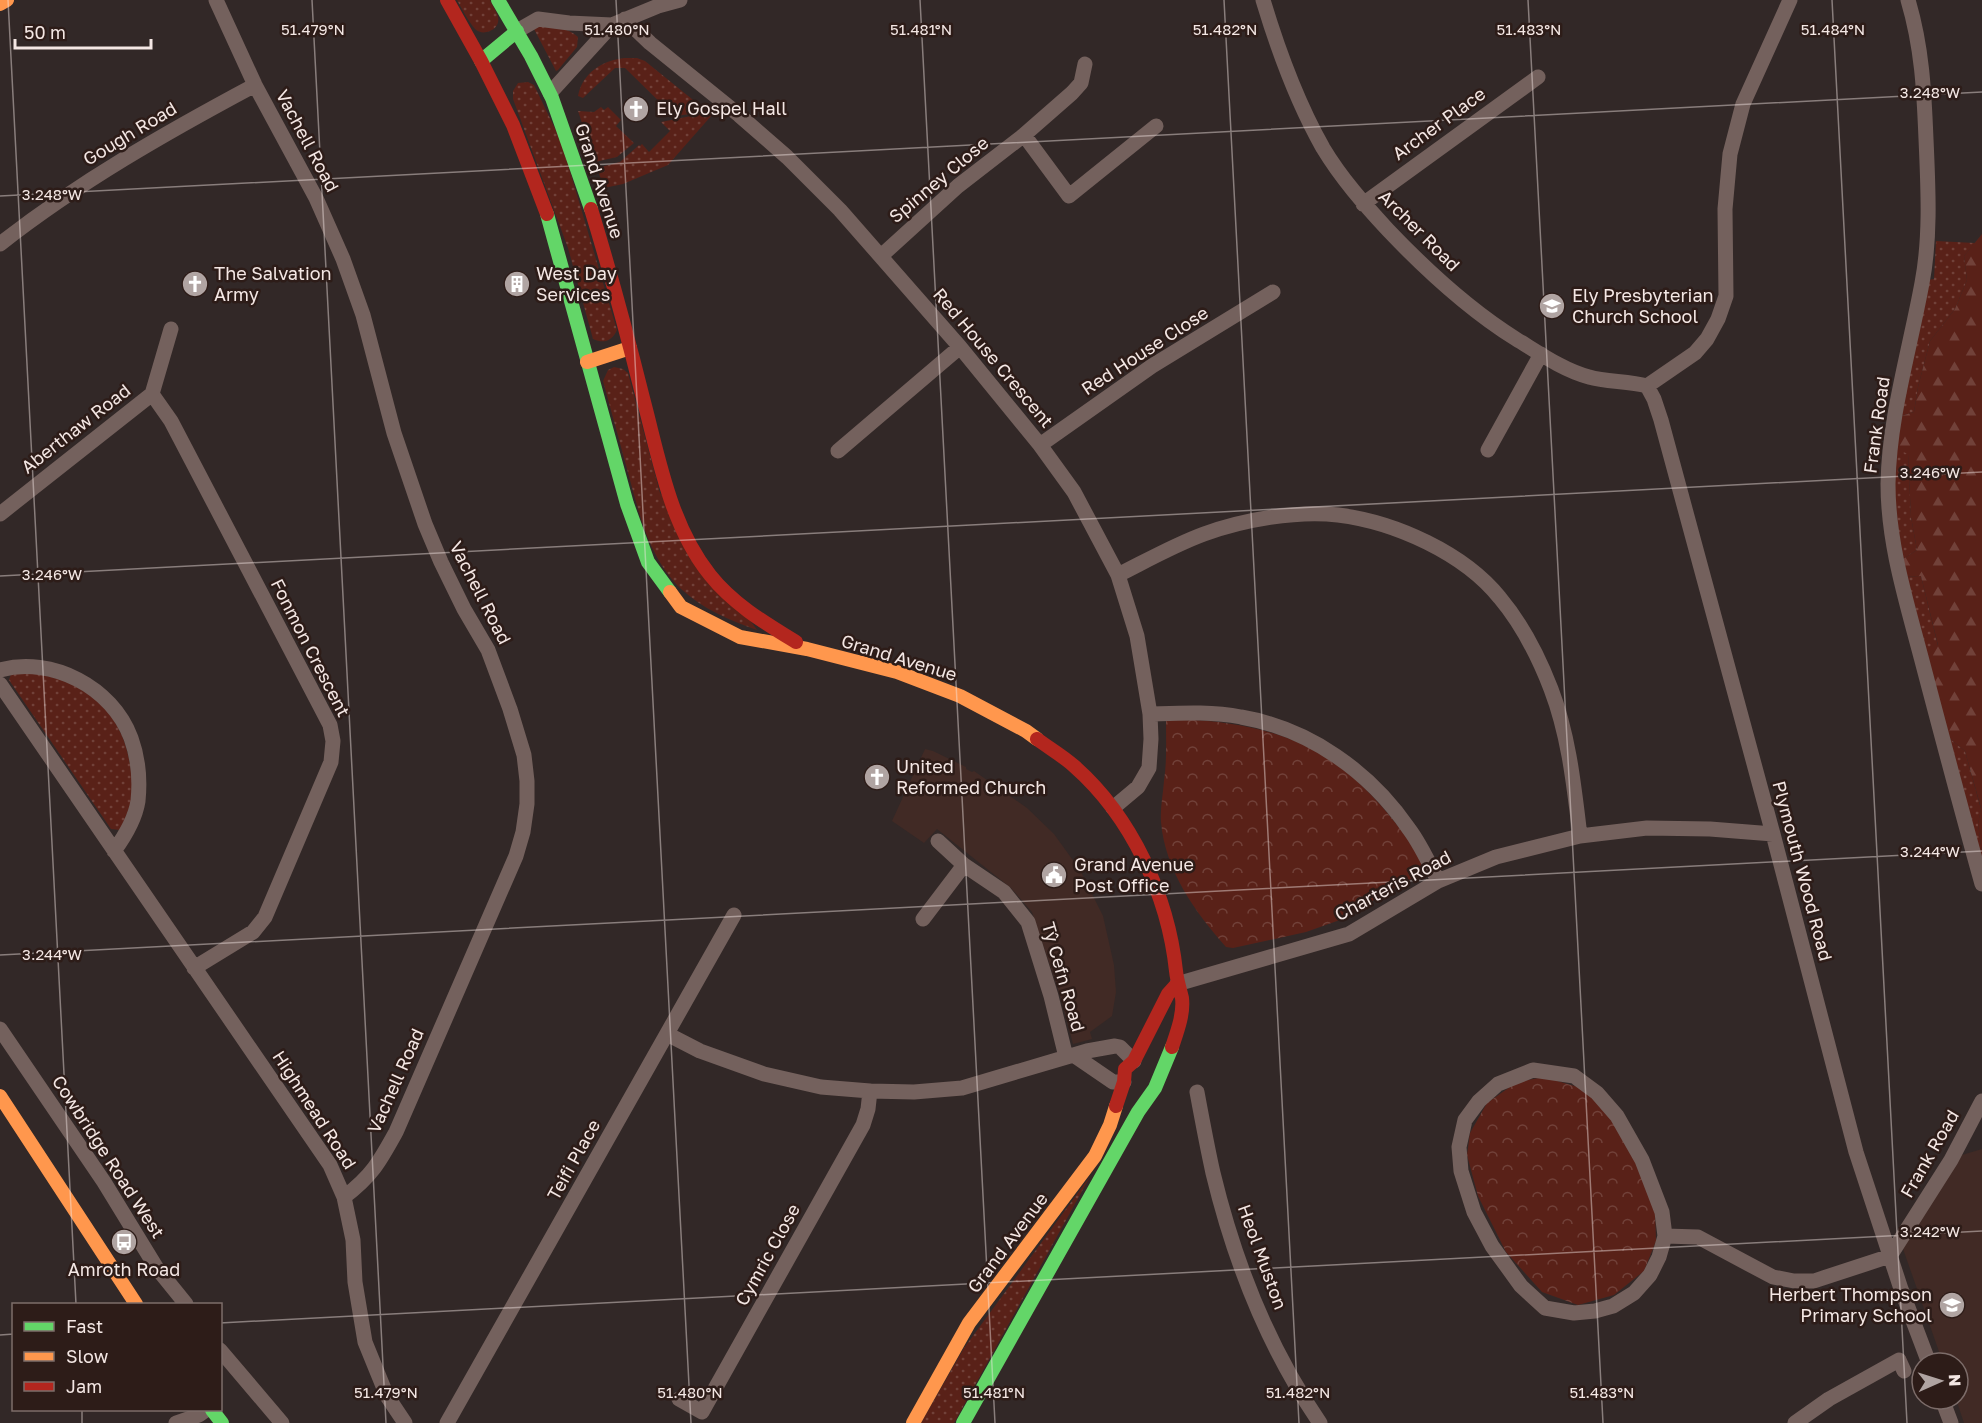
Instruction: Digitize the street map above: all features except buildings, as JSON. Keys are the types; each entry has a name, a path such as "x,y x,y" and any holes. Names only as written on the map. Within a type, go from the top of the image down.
{"main road":[{"path":"0,4 7,0"},
{"name":"Grand Avenue","path":"447,0 482,61 513,125 551,224 627,504 648,562 681,608 740,637 807,649 897,672 960,696 991,711 1049,747 1092,783 1113,808 1140,851 1159,894 1172,938 1177,984 1182,999 1179,1026 1170,1053 1148,1065 1125,1069 1124,1082 1110,1125 1095,1156 969,1323 913,1423"},
{"name":"Grand Avenue","path":"498,0 550,93 590,202 675,514 704,568 752,616 807,649"},
{"path":"482,61 517,31"},
{"path":"587,362 630,348"},
{"name":"Grand Avenue","path":"963,1423 1150,1093 1155,1088 1148,1065 1168,994 1177,984"},
{"path":"1124,1082 1132,1093 1139,1095 1150,1093"},
{"path":"0,1096 106,1263 135,1303"},
{"path":"213,1411 222,1423"}],"street":[{"name":"Vachell Road","path":"216,0 255,85 316,198 343,258 363,315 394,433 408,474 441,562 464,609 488,650 519,735 527,781 527,804 516,856 396,1132 377,1167 359,1186 344,1197"},
{"path":"517,31 538,19 568,23 619,22 658,6 680,0"},
{"name":"Archer Road","path":"1263,0 1273,34 1306,114 1324,148 1364,204 1437,280 1488,321 1564,368 1590,378 1629,381 1647,386"},
{"path":"1647,386 1695,353 1707,339 1718,319 1726,296 1725,209 1730,154 1743,104 1790,0"},
{"name":"Frank Road","path":"1908,0 1915,23 1923,68 1928,171 1927,240 1922,280 1890,446 1889,512 1893,545 1913,628 1982,884"},
{"path":"550,93 619,22"},
{"name":"Red House Crescent","path":"619,22 650,43 739,115 787,157 840,210 960,347 1040,445 1074,492 1118,575 1137,636 1150,714 1149,768 1138,787 1113,808"},
{"name":"Spinney Close","path":"880,256 985,164 1024,135 1072,93 1081,82 1085,64"},
{"name":"Archer Place","path":"1364,204 1538,77"},
{"name":"Gough Road","path":"0,244 108,168 255,85"},
{"path":"1024,135 1069,196 1156,126"},
{"name":"Red House Close","path":"1040,445 1152,366 1273,292"},
{"name":"Aberthaw Road","path":"0,514 152,394 171,329"},
{"path":"838,451 960,347"},
{"path":"1488,450 1541,354"},
{"name":"Plymouth Wood Road","path":"1647,386 1661,420 1856,1152 1925,1351"},
{"name":"Fonmon Crescent","path":"152,394 177,432 330,725 333,741 332,762 265,917 253,932 195,968"},
{"path":"1118,575 1204,534 1235,525 1283,517 1338,515 1392,528 1434,544 1477,574 1500,597 1519,623 1551,689 1571,768 1580,836"},
{"path":"0,670 33,666 63,672 87,684 114,708 131,737 138,769 138,803 128,831 114,851"},
{"name":"Highmead Road","path":"0,684 330,1165 344,1197 354,1240 355,1282 365,1342 387,1396 405,1423"},
{"path":"1150,714 1193,712 1241,716 1280,727 1321,745 1354,768 1392,807 1409,829 1438,881"},
{"name":"Charteris Road","path":"1177,984 1349,934 1438,881 1496,858 1580,836 1647,828 1710,829 1773,834"},
{"name":"Tŷ Cefn Road","path":"938,841 964,864 1004,892 1028,922 1070,1056"},
{"path":"923,919 964,864"},
{"name":"Teifi Place","path":"447,1423 734,915"},
{"name":"Cowbridge Road West","path":"0,1029 104,1182 156,1267 184,1303"},
{"path":"667,1034 700,1051 764,1074 821,1087 870,1091 914,1092 962,1088 1087,1051 1115,1046 1148,1065"},
{"path":"1070,1056 1113,1082 1124,1082"},
{"path":"1533,1070 1574,1076 1597,1094 1617,1116 1642,1160 1662,1212 1665,1236 1659,1257 1650,1275 1634,1293 1612,1306 1595,1311 1574,1313 1545,1308 1521,1286 1492,1246 1474,1212 1461,1171 1459,1147 1465,1120 1479,1101 1498,1084 1533,1070"},
{"name":"Cymric Close","path":"679,1400 702,1412 864,1125 870,1091"},
{"name":"Heol Muston","path":"1197,1092 1214,1174 1234,1246 1264,1321 1287,1368 1320,1423"},
{"name":"Frank Road","path":"1890,1256 1952,1160 1982,1101"},
{"path":"1665,1236 1698,1237 1773,1277 1794,1281 1814,1281 1890,1256"},
{"path":"222,1352 282,1423"},
{"path":"1795,1423 1829,1399 1899,1360 1904,1371"},
{"path":"176,1423 205,1411"}],"shaded area":[{"path":"925,749 974,771 1027,808 1054,834 1080,870 1103,916 1114,965 1116,992 1112,1016 1090,1032 1092,1039 1073,1044 1060,995 1032,912 1011,888 937,829 924,843 892,821"},
{"name":"Herbert Thompson Primary School","path":"1982,1149 1982,1423 1964,1423 1960,1411 1970,1411 1970,1351 1939,1351 1902,1246 1962,1155"}],"green space":[{"path":"457,0 490,0 497,13 497,25 491,31 478,31"},
{"path":"539,26 565,29 578,37 577,47 556,71 534,29"},
{"path":"637,58 645,61 703,108 691,114 674,116 625,68 615,68 583,98 578,96 584,80 595,69 608,62"},
{"path":"528,82 534,85 561,141 617,330 613,337 607,340 593,339 568,248 513,99 513,91 518,83"},
{"path":"601,107 604,110 608,107 621,120 616,126 634,143 617,157 595,162 578,111 594,112"},
{"path":"706,110 712,115 668,165 623,184 604,188 597,168 620,162 642,144 649,152 670,131 661,122 691,116"},
{"path":"1982,234 1982,853 1978,824 1981,808 1965,751 1942,732 1922,661 1938,645 1921,576 1901,577 1897,563 1917,550 1911,517 1908,454 1890,446 1895,418 1914,412 1930,341 1955,309 1967,280 1964,256"},
{"path":"1936,241 1975,243 1964,256 1967,280 1955,309 1930,341 1914,412 1895,418 1922,281 1934,279"},
{"path":"614,367 628,373 660,493 757,630 726,618 698,602 681,589 660,563 646,533 603,381 608,370"},
{"path":"1890,446 1908,453 1911,517 1917,550 1897,563"},
{"path":"1921,576 1938,646 1922,661 1901,577"},
{"path":"31,672 62,680 79,688 100,703 116,723 126,746 133,788 130,805 120,830 111,829 9,680 11,674"},
{"path":"1166,720 1211,721 1269,732 1320,754 1344,770 1367,790 1404,834 1424,869 1416,876 1337,921 1306,932 1233,948 1226,947 1203,919 1183,889 1168,857 1164,840 1161,807 1166,766"},
{"path":"1942,732 1965,751 1981,809 1978,824 1982,853 1982,884"},
{"path":"1544,1077 1581,1088 1612,1115 1634,1156 1655,1210 1656,1241 1644,1271 1614,1295 1578,1305 1542,1292 1506,1252 1478,1196 1467,1155 1470,1133 1487,1103 1517,1082"},
{"path":"1091,1175 954,1423 921,1423 964,1348"}],"traffic: fast":[{"path":"498,0 531,56 552,98 591,209"},
{"path":"481,61 517,31"},
{"path":"547,214 627,504 648,562 670,592"},
{"path":"963,1423 1138,1112 1155,1088 1172,1047"},
{"path":"213,1411 222,1423"}],"traffic: slow":[{"path":"0,4 7,0"},
{"path":"587,362 630,348"},
{"path":"670,592 681,607 740,637 807,649 897,672 960,696 1037,739"},
{"path":"0,1096 135,1303"},
{"path":"913,1423 969,1323 1095,1156 1110,1125 1116,1106"}],"traffic: jam":[{"path":"447,0 513,125 547,214"},
{"path":"591,209 625,326 661,467 675,513 685,535 696,556 729,595 761,620 796,642"},
{"path":"1037,739 1070,762 1095,786 1130,834 1156,887 1172,943 1182,998 1181,1017 1172,1047"},
{"path":"1116,1106 1124,1082 1125,1069 1134,1061 1168,994 1177,984"}],"place":[{"name":"Ely Gospel Hall","path":"636,109"},
{"name":"The Salvation Army","path":"195,284"},
{"name":"West Day Services","path":"517,284"},
{"name":"Ely Presbyterian Church School","path":"1552,306"},
{"name":"United Reformed Church","path":"877,777"},
{"name":"Grand Avenue Post Office","path":"1054,875"},
{"name":"Amroth Road","path":"124,1242"},
{"name":"Herbert Thompson Primary School","path":"1952,1305"}]}
